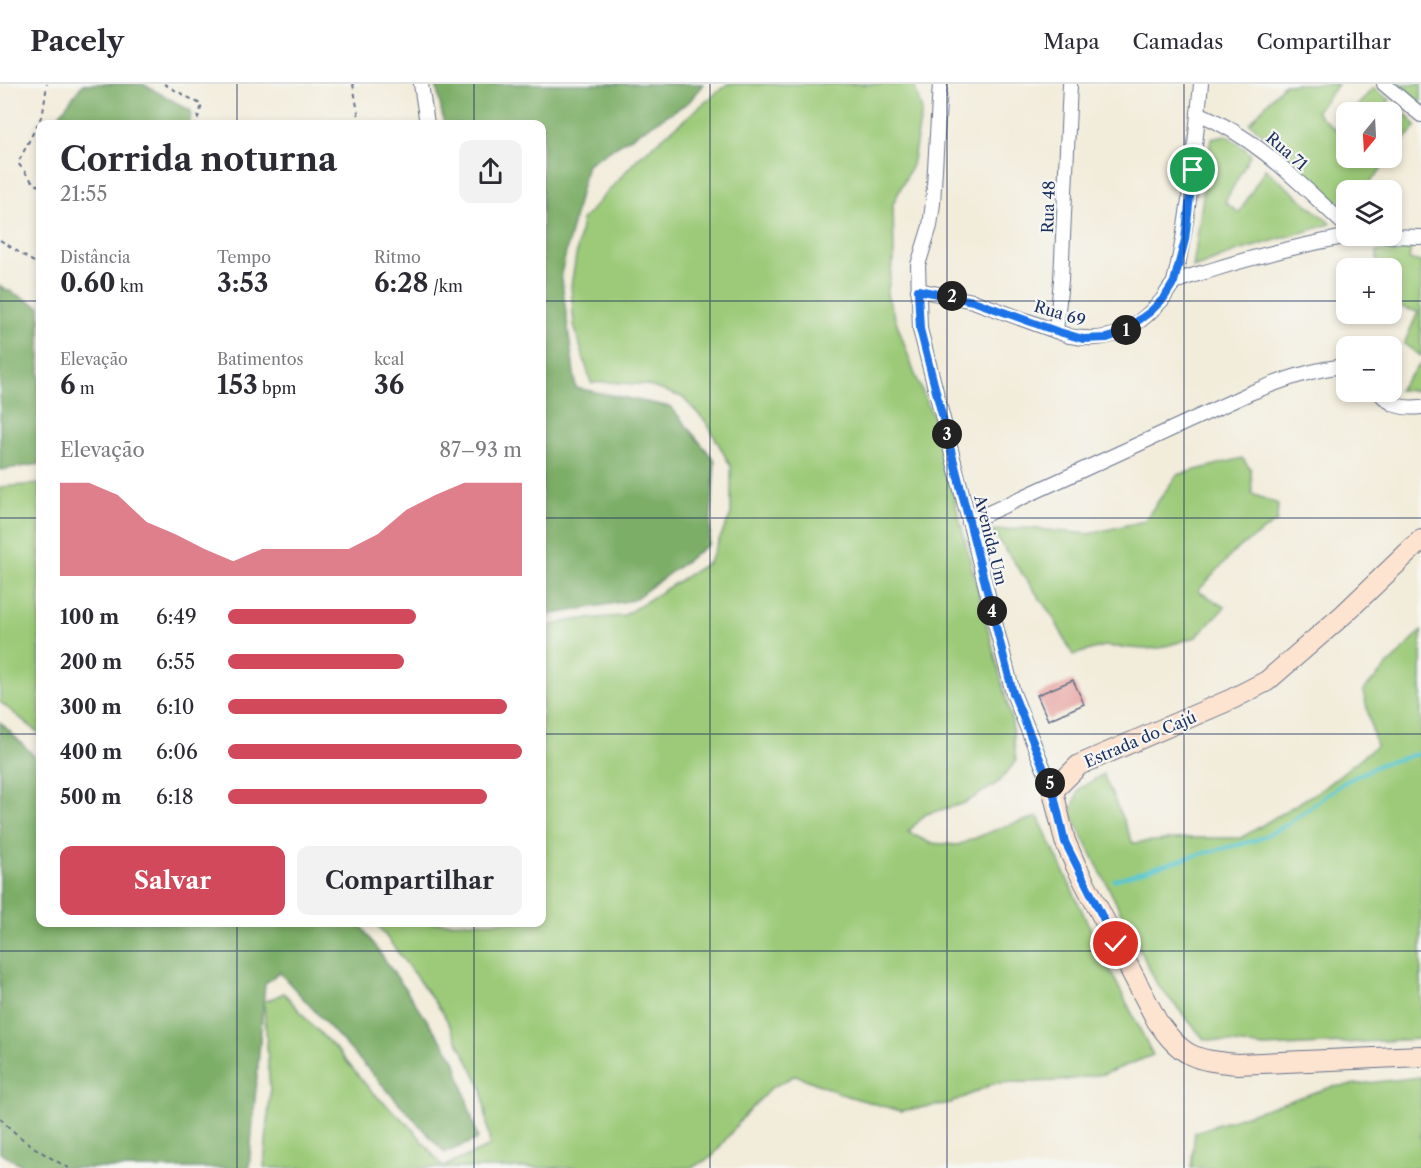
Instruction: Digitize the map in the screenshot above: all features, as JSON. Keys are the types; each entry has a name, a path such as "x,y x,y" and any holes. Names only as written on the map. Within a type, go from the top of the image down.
{"main road":[{"name":"Estrada do Cajú","path":"1053,791 1079,765 1232,699 1267,681 1344,614 1421,540"},
{"path":"1053,791 1065,842 1076,866 1157,1021 1181,1050 1193,1057 1210,1062 1237,1064 1421,1056"}],"street":[{"path":"421,84 426,120"},
{"name":"Avenida Um","path":"940,84 933,203 930,226 918,265 920,329 1013,693 1053,791"},
{"name":"Rua 48","path":"1056,331 1061,280 1071,84"},
{"path":"1174,282 1185,240 1201,84"},
{"path":"1384,84 1421,116"},
{"name":"Rua 71","path":"1198,113 1242,135 1278,163 1336,217"},
{"path":"1402,236 1421,237"},
{"path":"1174,282 1280,250 1336,239"},
{"name":"Rua 69","path":"918,290 973,301 1056,331 1083,339 1094,339 1107,338 1121,333 1150,312 1164,298 1174,282"},
{"path":"969,522 1250,393 1273,384 1336,368"},
{"path":"1389,402 1399,408 1421,407"}],"path":[{"path":"40,120 43,113 47,84"},
{"path":"164,84 202,105 196,120"},
{"path":"353,84 359,120"},
{"path":"36,127 18,163 36,184"},
{"path":"0,240 36,263"},
{"path":"0,1118 16,1135 38,1152 69,1168"}],"green space":[{"path":"83,84 143,84 191,111 190,120 55,120"},
{"path":"436,84 703,84 689,102 587,164 561,274 576,388 671,407 715,461 709,544 633,600 546,615 546,120 443,120"},
{"path":"727,84 914,84 922,111 912,165 893,204 894,254 887,295 914,372 933,417 1012,722 1016,761 999,782 965,803 926,814 908,832 930,843 958,845 1005,826 1038,817 1107,964 1153,1055 1104,1074 1059,1081 995,1083 951,1103 900,1111 844,1095 796,1075 771,1088 744,1116 712,1157 691,1168 264,1168 270,1092 264,1002 284,993 338,1051 371,1091 412,1128 443,1167 490,1146 482,1088 443,1013 379,927 546,927 546,627 574,620 623,616 709,562 731,514 731,467 707,423 682,397 646,385 591,383 574,325 571,286 582,220 638,158"},
{"path":"1284,84 1338,84 1316,112 1336,130 1336,168 1382,168 1372,180 1336,180 1336,201 1250,123"},
{"path":"1399,84 1421,84 1421,103 1419,105"},
{"path":"1373,88 1390,100 1388,102 1361,102"},
{"path":"1406,114 1416,126 1402,144 1402,118"},
{"path":"1226,135 1251,154 1225,202 1239,213 1265,169 1331,224 1235,252 1193,268 1211,138"},
{"path":"1411,248 1409,259 1421,262 1421,356 1404,344 1418,312 1402,308 1402,258 1377,258 1377,251"},
{"path":"0,286 36,305 36,465 0,470"},
{"path":"1421,363 1421,391 1402,390 1402,385"},
{"path":"1242,458 1251,470 1252,494 1278,504 1277,521 1236,550 1198,591 1225,607 1196,637 1159,648 1104,646 1073,655 1053,617 992,531 1026,528 1089,534 1144,521 1177,475"},
{"path":"36,484 36,731 0,702 0,487"},
{"path":"1421,631 1421,1039 1264,1047 1204,1039 1157,984 1071,813 1079,789 1103,774 1133,843 1187,838 1241,838 1322,789 1376,746 1363,691"},
{"path":"0,722 36,758 36,927 362,927 455,1060 478,1139 445,1153 279,972 265,984 249,1168 27,1168 0,1153"},
{"path":"1421,1077 1421,1168 1191,1168 1195,1132 1331,1087"}],"building":[{"path":"1073,680 1084,704 1048,720 1037,695"}],"waterway":[{"path":"1114,880 1193,856 1257,840 1285,826 1343,783 1381,764 1421,753"}],"route":[{"path":"1116,944 1065,842 1053,791 1013,693 920,329 918,290 973,301 1083,339 1107,338 1121,333 1137,324 1150,312 1164,298 1174,282 1185,240 1193,170"}]}
